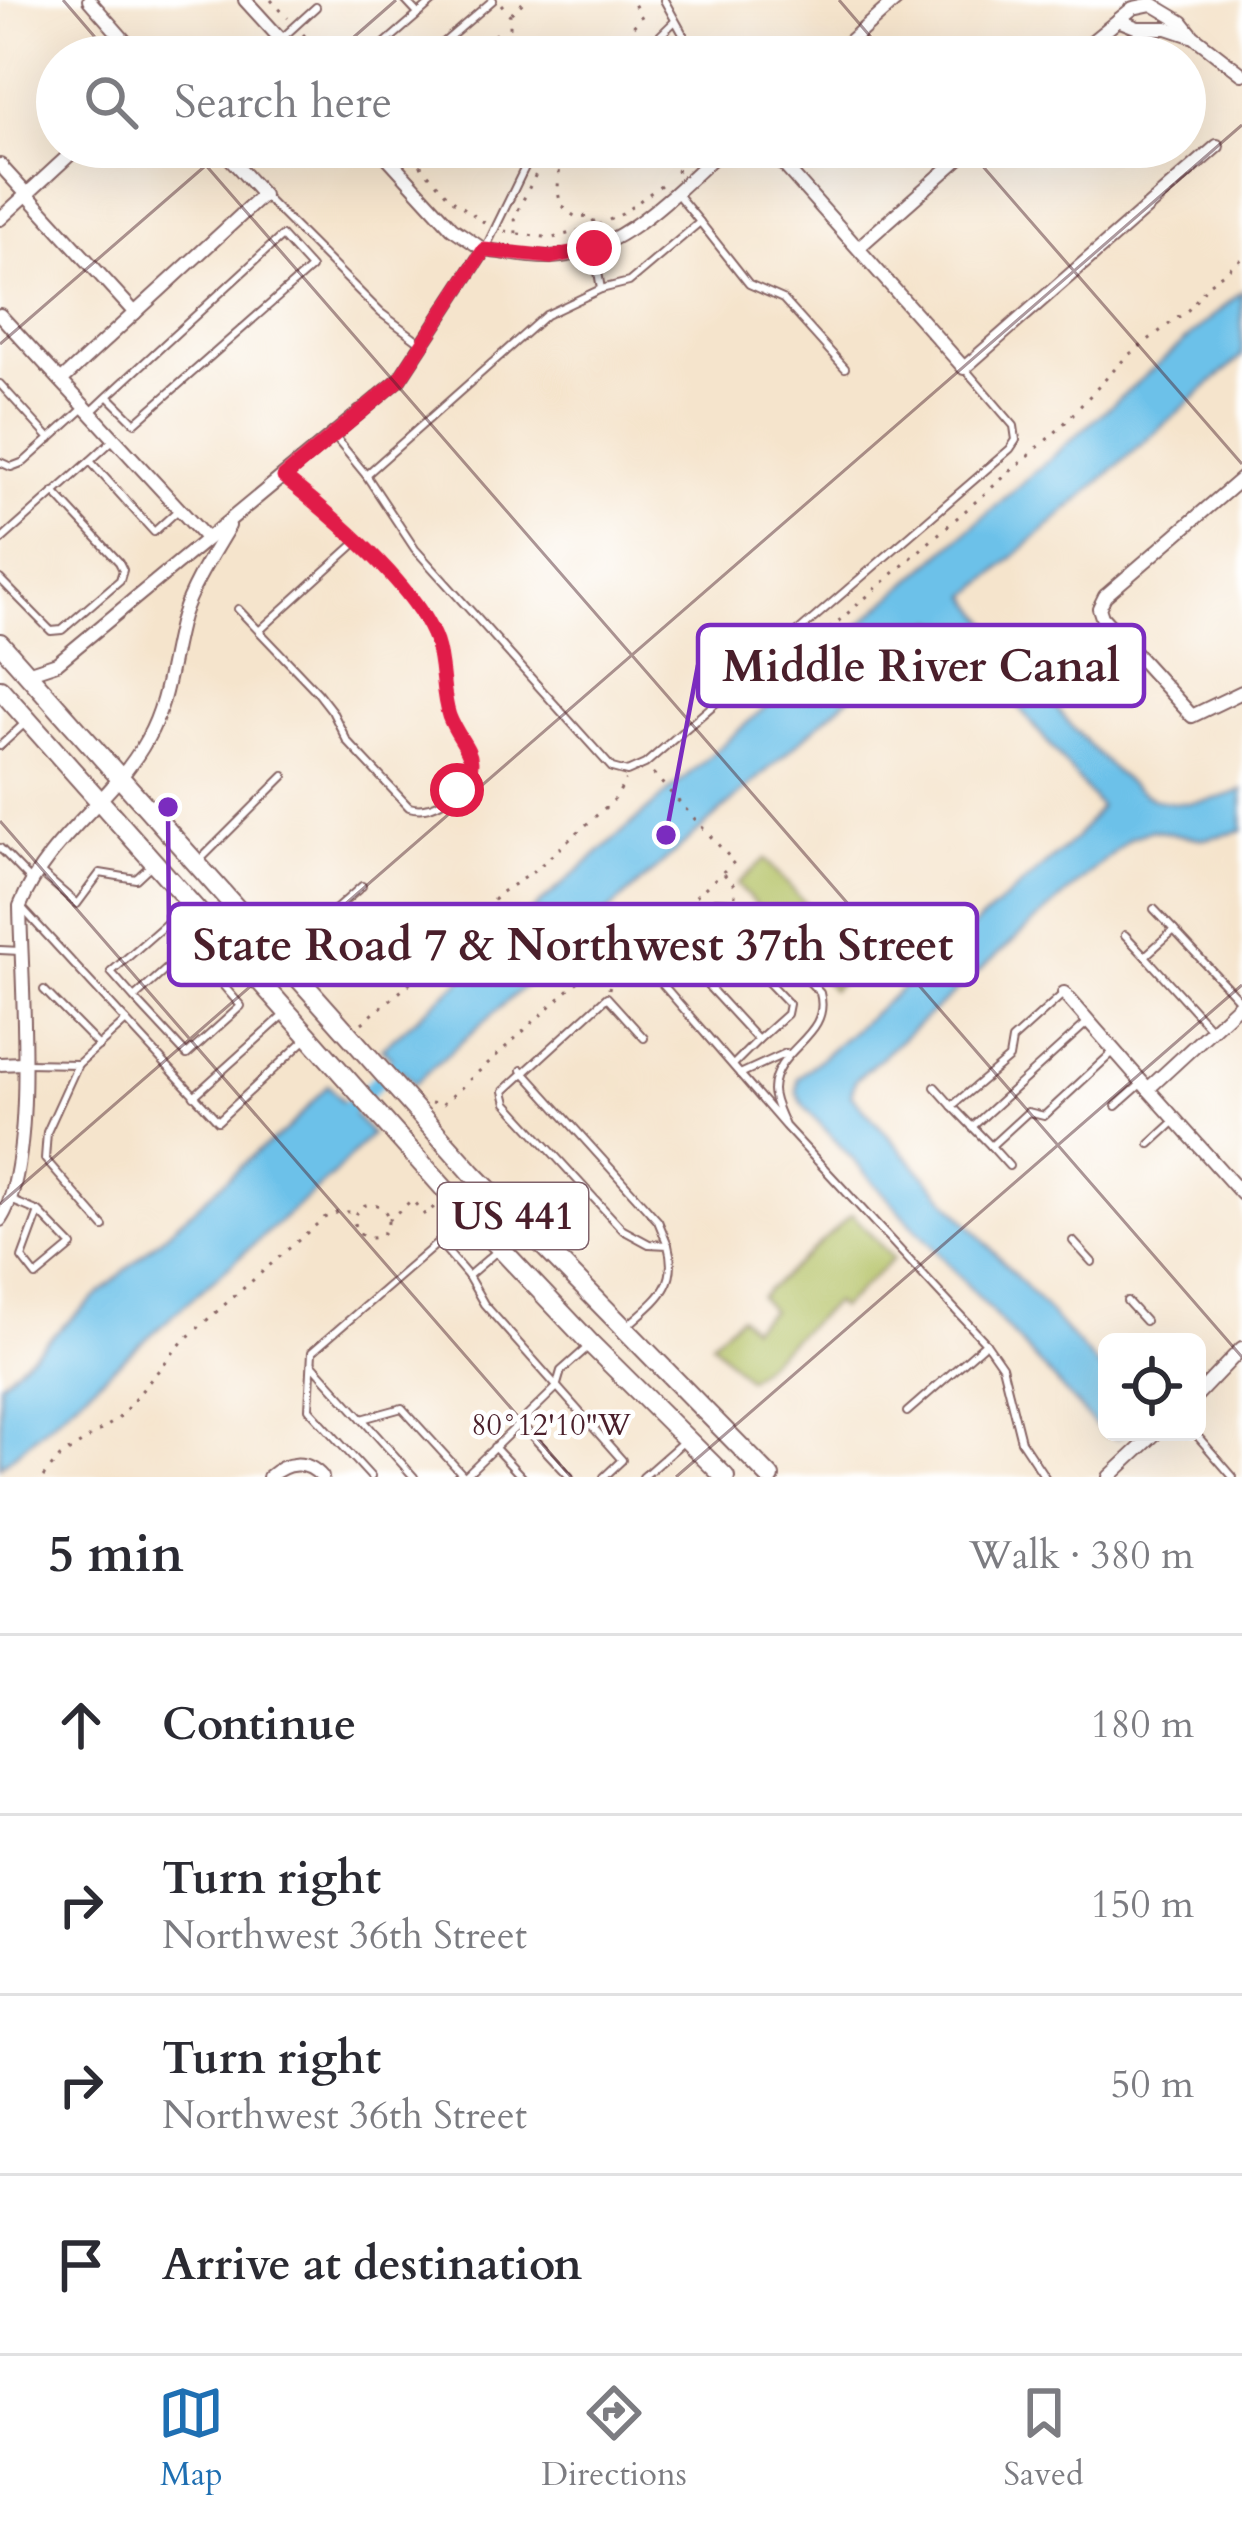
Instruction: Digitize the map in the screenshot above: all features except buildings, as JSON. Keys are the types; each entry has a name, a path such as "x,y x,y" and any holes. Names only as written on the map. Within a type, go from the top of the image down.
{"main road":[{"name":"US 441","path":"0,643 405,1100 622,1330 770,1477"},
{"name":"US 441","path":"0,689 499,1248 725,1477"},
{"path":"591,1344 611,1342 647,1354"}],"street":[{"path":"88,0 121,36"},
{"path":"245,0 277,36"},
{"path":"851,36 880,5 896,0"},
{"path":"1099,36 1143,4 1161,7 1193,36"},
{"path":"1157,27 1163,18 1161,7"},
{"path":"1118,20 1138,28 1157,27 1193,36"},
{"path":"1206,46 1242,74"},
{"path":"1206,156 1217,146"},
{"path":"0,165 135,313"},
{"path":"0,220 55,168"},
{"path":"62,380 263,195 239,168"},
{"path":"397,168 452,228 484,250 551,257 594,248 631,229 701,168"},
{"path":"787,168 964,368 1192,168"},
{"path":"859,247 948,168"},
{"path":"27,673 56,663 399,380 484,250"},
{"path":"0,315 206,538"},
{"path":"1242,478 1105,596 1100,608 1102,617 1192,716 1242,692"},
{"path":"0,1220 19,1167 24,1122 20,906 34,875 64,834 120,777 151,733 169,686 183,611 232,520"},
{"path":"1064,993 1242,1194"},
{"path":"1145,1086 1242,1002"},
{"path":"0,1064 22,1063"},
{"path":"1206,1386 1242,1348"},
{"path":"1109,1477 1147,1441"},
{"path":"269,1477 280,1467 298,1463 314,1468 322,1477"}],"lane":[{"path":"405,0 418,14"},
{"path":"393,36 435,0"},
{"path":"452,36 497,0"},
{"path":"664,0 684,36"},
{"path":"283,36 316,8"},
{"path":"660,36 675,21"},
{"path":"484,250 525,168"},
{"path":"675,191 749,284 783,299 845,368"},
{"path":"263,195 381,313 422,345"},
{"path":"366,475 546,315 629,282 700,222"},
{"path":"0,462 11,467 24,463 108,396 282,236 311,268 135,423 108,396"},
{"path":"594,248 601,290"},
{"path":"334,436 416,549 612,768 627,772 645,764 1010,448 1017,433 964,368"},
{"path":"0,384 50,439"},
{"path":"0,541 115,439"},
{"path":"90,461 154,532 179,508"},
{"path":"238,609 318,693 347,741 410,807 422,810 470,777 472,763 465,741 448,714 437,644 392,578 284,477"},
{"path":"0,579 51,631 62,630 120,580 119,562 54,492"},
{"path":"259,631 357,542"},
{"path":"0,746 28,720"},
{"path":"196,863 284,776"},
{"path":"0,848 77,904 100,873 136,879 154,862"},
{"path":"268,945 327,916 362,886"},
{"path":"785,1126 772,1095 775,1076 789,1052 820,1021 824,1005 820,993 747,914 735,903 715,902 661,948 657,977 785,1126 986,1343 1001,1366 1021,1441 1045,1477"},
{"path":"20,906 218,1121 308,1037"},
{"path":"1154,909 1242,1002"},
{"path":"747,914 694,964 698,975 758,1040"},
{"path":"168,922 241,1006 187,1055 134,998 111,972 168,922"},
{"path":"134,998 212,928"},
{"path":"1145,956 1174,930"},
{"path":"1125,934 1213,1030"},
{"path":"724,936 789,1004 787,1014 733,1065"},
{"path":"0,950 21,951"},
{"path":"44,990 99,1046"},
{"path":"952,1106 1009,1058 1012,1040 1064,993"},
{"path":"644,1038 607,997 504,1090 507,1102 623,1230 649,1244 668,1245"},
{"path":"194,1096 286,1012"},
{"path":"104,1227 45,1159 47,1132 78,1064 126,1021"},
{"path":"972,1127 1089,1021"},
{"path":"991,1146 1028,1112 1044,1116 1115,1051"},
{"path":"740,1073 789,1052"},
{"path":"22,1063 78,1064"},
{"path":"522,1070 658,1221 668,1245 674,1267 666,1289 622,1330"},
{"path":"1116,1106 1145,1086"},
{"path":"935,1088 1009,1166"},
{"path":"1150,1144 1176,1120"},
{"path":"9,1199 39,1212 72,1246 36,1276 22,1258 39,1212"},
{"path":"1073,1241 1092,1262"},
{"path":"371,1477 309,1409 312,1352 439,1242 484,1304 622,1460 604,1477"},
{"path":"468,1276 499,1248"},
{"path":"1127,1301 1145,1321"},
{"path":"907,1412 986,1343"},
{"path":"362,1419 402,1408 462,1476 556,1388 562,1371 591,1344"},
{"path":"310,1362 414,1477"},
{"path":"520,1423 570,1477"},
{"path":"643,1477 687,1438"},
{"path":"1202,1441 1233,1477"},
{"path":"494,1447 522,1477"}],"path":[{"path":"489,36 510,34 510,14 497,0"},
{"path":"510,14 526,0"},
{"path":"629,36 642,18 632,0"},
{"path":"555,34 600,36"},
{"path":"423,168 450,198 495,228 541,239 596,226 650,195 678,168"},
{"path":"516,234 515,216 539,168"},
{"path":"561,168 556,190 560,203 572,215 590,213 596,226"},
{"path":"748,675 763,687 835,628 1059,429 1127,356 1188,310 1210,284 1242,259"},
{"path":"607,997 612,971 734,862 645,764"},
{"path":"348,1036 436,962 500,893 533,872 616,799 627,772"},
{"path":"723,872 735,886 735,903"},
{"path":"428,1103 442,1105 607,956 624,960"},
{"path":"43,1477 60,1457 118,1419 183,1342 324,1218 341,1211 356,1213 369,1204 380,1206 388,1220 385,1230 376,1237 365,1236 356,1229 356,1213"}],"green space":[{"path":"765,859 861,965 832,990 793,946 804,934 788,917 776,927 737,884"},
{"path":"852,1214 893,1259 840,1308 834,1302 747,1379 711,1342 740,1316 751,1327 771,1311 760,1297"}],"water":[{"path":"1242,291 1242,356 969,596 1054,706 1130,784 1150,797 1172,803 1209,800 1242,790 1242,831 1204,839 1152,830 1130,838 855,1080 851,1095 1098,1366 1098,1428 797,1093 798,1078 1075,839 1100,807 968,644 935,621 414,1084 382,1048 503,944 525,917"},
{"path":"328,1085 371,1134 334,1174 0,1467 0,1383 287,1130"}],"waterway":[{"path":"335,1120 410,1052"}],"place":[{"name":"State Road 7 & Northwest 37th Street","path":"168,807"},
{"name":"Middle River Canal","path":"666,835"}],"route":[{"path":"457,790 470,777 472,763 448,714 437,644 428,625 392,578 284,477 399,380 484,250 551,257 594,248"}]}
